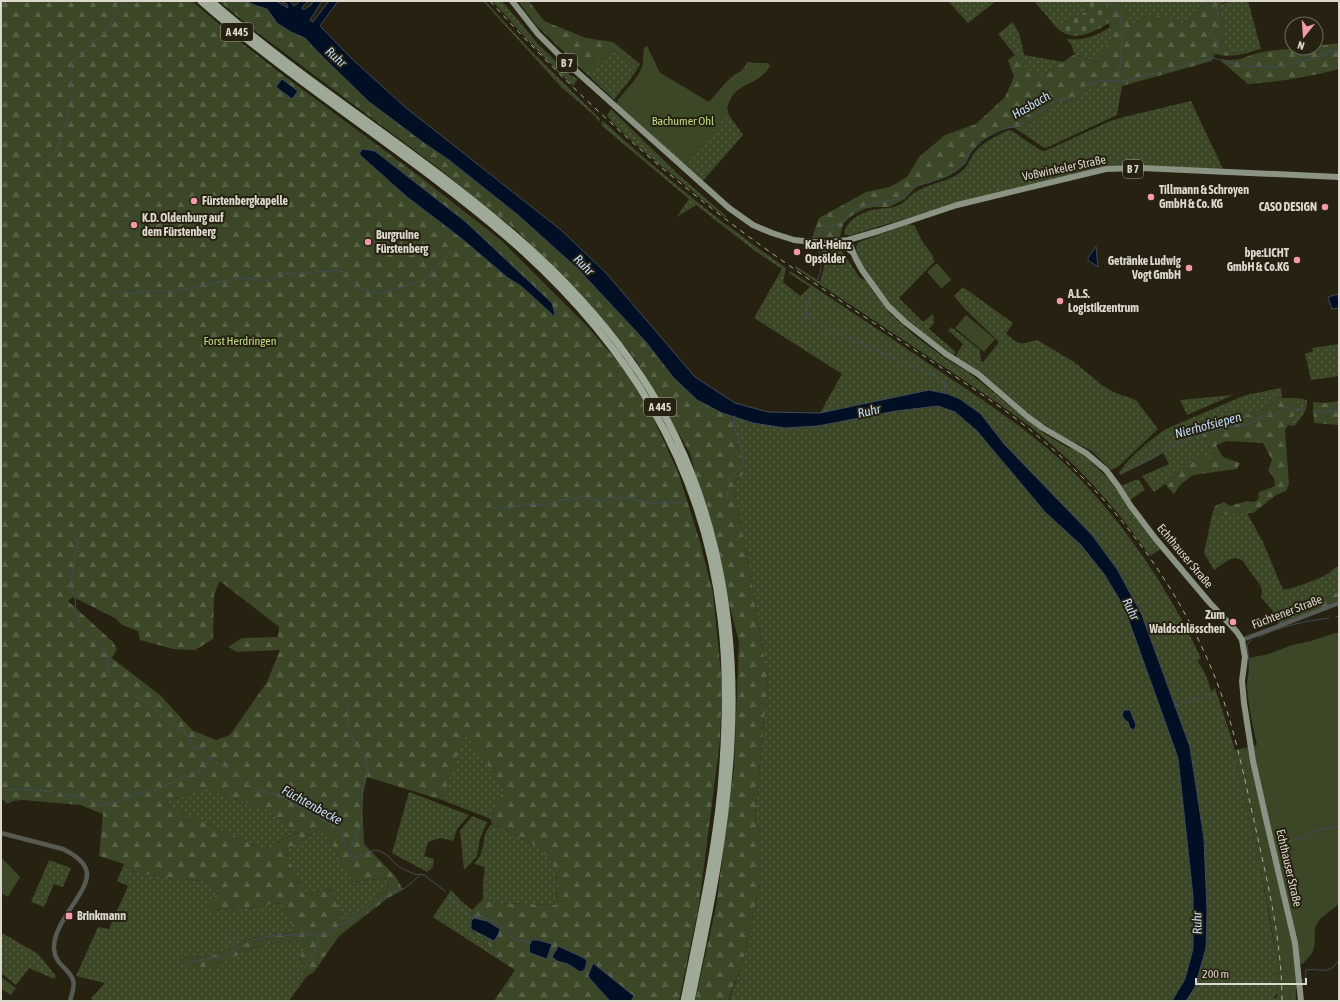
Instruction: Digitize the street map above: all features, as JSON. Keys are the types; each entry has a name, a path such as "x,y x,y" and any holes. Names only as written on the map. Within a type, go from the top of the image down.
{"highway":[{"name":"A 445","path":"201,1 274,61 406,158 476,212 532,260 585,313 610,344 650,402 669,439 687,479 706,536 715,578 721,617 726,684 724,742 715,836 704,904 684,1001"},
{"name":"A 445","path":"211,1 279,57 480,206 537,255 574,292 616,340 640,374 676,436 693,477 712,534 720,569 728,617 732,684 731,742 721,845 692,1001"}],"main road":[{"name":"B 7","path":"512,1 538,34 568,64 739,216 761,228 783,237 806,241 833,242 848,240"},
{"name":"Voßwinkeler Straße","path":"848,240 957,205 1106,169 1180,170 1339,177"},
{"name":"Echthauser Straße","path":"848,240 859,265 884,301 905,322 946,354 978,374 1043,428 1086,452 1112,476 1130,505 1155,538 1209,602 1237,632 1242,640 1245,657 1242,681 1245,710 1264,812 1295,943 1301,1001"},
{"path":"833,242 846,247 852,252"}],"street":[{"name":"Füchtener Straße","path":"1242,640 1339,603"},
{"path":"1,833 63,849 72,854 86,868 87,875 83,888 58,927 54,944 57,960 73,979 74,985 70,1001"}],"green space":[{"name":"Forst Herdringen","path":"1,1 192,1 233,36 283,75 419,176 502,241 590,329 623,368 651,413 678,472 700,542 713,593 722,684 720,740 699,905 679,1001 631,1001 632,1000 602,991 610,1001 494,1001 515,970 493,956 487,941 469,928 472,910 483,899 498,903 556,905 557,888 555,871 545,854 529,842 492,824 491,819 504,788 465,734 442,800 367,777 362,798 364,844 396,877 403,890 388,898 339,936 314,972 306,977 300,958 306,943 295,941 265,944 210,968 185,966 181,958 214,955 241,944 251,938 296,932 281,903 233,910 207,909 219,890 209,882 129,871 124,864 99,856 103,814 80,805 22,800 13,801 7,804 1,797","holes":["220,581 279,627 278,637 242,638 228,647 237,652 280,650 267,682 230,735 216,740 192,730 161,696 112,658 117,649 113,642 68,601 73,597 115,618 122,625 138,631 140,640 173,649 195,650 213,639 214,594","202,788 265,809 298,832 264,849 163,804","322,828 353,882 386,878 389,887 343,923 331,889 304,894 285,850","558,946 584,958 580,972 568,964 557,961 552,957"]},
{"path":"219,1 247,1 267,9 277,23 291,32 305,38 368,101 449,160 518,215 578,269 646,342 673,377 722,413 730,415 745,472 733,484 768,679 755,817 761,840 761,880 744,958 728,1001 695,1001 716,907 734,768 739,642 690,453 635,359 585,298 517,231 433,164 254,30"},
{"path":"483,1 485,1 532,52 600,119 599,122 595,116 561,87"},
{"path":"492,1 502,1 538,44 570,75 578,79 573,86 537,50"},
{"path":"518,1 529,1 544,21 586,38 613,42 640,64 638,68 611,49 588,75 536,25"},
{"path":"948,1 996,1 968,23"},
{"path":"1034,1 1084,1 1088,11 1056,27"},
{"path":"1084,1 1106,1 1109,13 1104,15 1109,23 1089,33 1075,36 1062,32 1056,27 1088,11"},
{"path":"1106,1 1119,1 1127,10 1131,25 1152,14 1185,23 1200,11 1204,1 1228,1 1217,5 1221,14 1223,37 1227,49 1231,54 1261,49 1231,56 1213,53 1212,61 1122,86 1099,86 1084,90 1071,102 1054,104 1041,116 1026,125 1008,128 995,133 980,142 972,151 965,164 949,176 916,187 905,199 889,207 864,209 851,216 843,224 840,237 812,238 819,218 866,192 890,187 907,177 919,157 945,135 976,124 1005,97 1014,77 1008,60 1015,55 1033,74 1045,74 1075,54 1096,62 1114,35 1104,15 1109,13"},
{"path":"1119,1 1204,1 1200,11 1185,23 1152,14 1131,25 1127,10"},
{"path":"1228,1 1248,1 1261,49 1231,54 1227,49 1223,37 1221,14 1217,5"},
{"path":"1013,22 1020,36 1024,55 1063,62 1045,74 1033,74 998,34"},
{"path":"1110,27 1114,35 1096,62 1075,54 1072,46 1066,39 1090,37"},
{"path":"1339,43 1339,69 1305,77 1283,80 1248,84 1222,62 1221,59 1233,60 1257,53 1284,49 1284,56 1324,56 1324,45"},
{"name":"Bachumer Ohl","path":"647,46 661,75 684,87 715,107 748,62 767,66 747,84 734,91 727,107 729,115 743,135 702,182 616,104 642,71 644,48"},
{"name":"Bachumer Ohl","path":"646,48 648,48 657,71 709,102 725,83 734,75 745,70 750,63 768,63 770,66 758,79 737,90 732,96 728,105 726,117 686,163 664,143 662,144 662,141 617,101 640,72 644,62"},
{"path":"611,49 638,68 614,100 588,75"},
{"path":"1099,86 1122,86 1117,115 1046,148 1015,128 1026,125 1041,116 1054,104 1071,102 1084,90"},
{"path":"1191,101 1223,169 1105,166 954,204 851,235 845,235 845,230 850,222 863,213 899,205 919,190 958,174 967,166 978,148 1008,130 1012,131 1040,150 1045,151 1110,121"},
{"path":"611,109 680,176 727,217 724,217 648,155 611,122 607,116"},
{"path":"603,121 692,198 786,268 783,282 800,296 810,287 789,273 790,271 976,395 1027,432 1060,459 1075,474 1113,516 1130,538 1161,584 1189,633 1201,658 1197,661 1206,675 1211,692 1215,688 1233,743 1267,903 1275,952 1278,994 1276,994 1274,998 1278,998 1278,1001 1186,1001 1195,987 1206,948 1207,911 1204,839 1190,747 1142,615 1117,569 1092,535 1004,444 981,414 960,399 948,394 929,390 820,413 842,374 754,318 782,269 754,250 696,205 677,217 689,199 601,125"},
{"path":"909,224 915,226 922,241 933,256 934,262 899,298 923,322 933,314 934,323 929,329 956,352 953,355 951,355 895,310 871,280 859,260 856,246 859,242"},
{"path":"821,249 841,250 860,278 865,280 889,313 915,336 946,359 968,372 1045,434 1065,446 1082,453 1109,479 1162,548 1150,556 1119,515 1086,477 1048,441 1020,419 795,268 796,266 820,282 825,263"},
{"path":"937,263 951,279 942,288 927,272"},
{"path":"963,287 1013,323 1006,334 1014,340 1020,343 1027,343 1037,340 1074,362 1113,392 1136,400 1158,429 1119,466 1111,470 1092,451 1062,436 1037,420 976,369 957,358 956,355 963,344 948,330 951,327 980,350 981,361 983,362 999,342 964,308 954,296"},
{"path":"966,315 995,339 984,352 955,328"},
{"path":"1339,344 1339,376 1311,380 1305,354 1313,351 1312,348"},
{"path":"1281,388 1282,398 1272,396 1263,410 1198,429 1213,453 1212,458 1195,458 1174,477 1154,492 1142,476 1169,464 1163,453 1120,475 1119,473 1123,467 1134,455 1148,442 1168,428 1246,395"},
{"path":"1233,395 1187,415 1180,400"},
{"path":"1272,396 1282,398 1298,398 1294,416 1285,430 1289,484 1286,491 1276,495 1253,513 1212,515 1215,506 1224,502 1230,506 1247,501 1253,502 1258,500 1259,492 1275,486 1274,478 1268,470 1272,460 1263,443 1227,441 1216,445 1223,457 1240,463 1237,469 1193,475 1180,485 1174,494 1165,484 1195,458 1211,458 1213,453 1198,429 1263,410"},
{"path":"1298,398 1307,400 1306,408 1295,426 1288,425 1294,416"},
{"path":"1339,401 1339,425 1314,423 1313,402 1325,403"},
{"path":"938,406 955,412 977,431 1045,512 1081,545 1104,574 1124,607 1178,758 1193,896 1193,949 1185,979 1172,1001 729,1001 744,958 761,880 761,840 755,817 768,679 733,484 745,472 730,415 753,423 818,426 896,411"},
{"path":"1135,480 1139,480 1145,490 1130,500 1121,486"},
{"path":"1247,513 1263,542 1284,590 1320,578 1339,566 1339,585 1337,592 1332,595 1279,612 1272,610 1261,597 1262,590 1260,585 1242,560 1236,558 1230,559 1214,570 1204,553 1212,515"},
{"path":"1338,585 1339,601 1279,625 1272,610 1286,611 1292,606 1332,595 1337,592"},
{"path":"1339,632 1339,904 1318,921 1315,929 1313,951 1304,963 1294,966 1296,971 1296,1001 1277,1001 1274,944 1268,906 1233,751 1257,745 1247,686 1250,665 1249,658 1269,654 1292,645 1311,641"},
{"path":"465,733 504,788 491,819 442,800"},
{"path":"202,788 265,809 299,831 264,849 163,804"},
{"path":"409,792 469,815 457,829 453,841 440,838 428,842 424,856 434,859 433,867 427,872 392,853"},
{"path":"472,816 487,822 480,839 477,856 464,870 460,831"},
{"path":"492,824 529,842 545,854 551,862 556,875 556,905 498,903 483,899 485,867 474,864 481,854 485,834"},
{"path":"322,828 353,882 386,878 389,887 343,924 331,889 304,894 285,850"},
{"path":"1,857 20,877 8,897 1,893"},
{"path":"49,860 71,868 63,887 54,884 44,907 31,902"},
{"path":"124,864 129,871 209,882 219,890 208,909 233,910 282,903 296,932 251,938 241,944 214,955 181,958 186,966 246,951 265,944 295,941 307,943 300,958 306,977 289,1001 93,1001 91,998 105,983 76,976 98,927 109,929 128,886 117,881"},
{"path":"451,890 472,910 469,928 487,941 493,956 433,917"},
{"path":"2,933 38,954 56,976 54,979 29,968 16,985 1,973"},
{"path":"1,977 16,988 11,995 1,989"}],"water":[{"name":"Ruhr","path":"247,1 276,1 288,8 287,4 280,1 290,1 294,6 300,1 309,1 303,6 302,9 305,9 311,5 313,1 322,1 310,20 313,22 329,1 338,1 320,26 351,58 405,107 561,230 606,273 695,377 735,403 768,412 820,413 929,390 948,394 960,399 981,414 1004,444 1092,535 1117,569 1142,615 1190,747 1204,839 1207,911 1206,948 1195,987 1186,1001 1172,1001 1185,979 1193,949 1193,896 1178,758 1124,607 1104,574 1081,545 1045,512 977,431 955,412 938,406 896,411 818,426 785,428 753,423 722,413 697,400 673,377 646,342 578,269 518,215 449,160 368,101 305,38 291,32 277,23 267,9"},
{"path":"282,79 298,91 292,99 276,87"},
{"path":"363,149 375,151 466,222 552,303 555,314 554,316 521,286 508,278 461,238 407,197 360,155 360,152"},
{"path":"1096,246 1098,267 1088,260"},
{"path":"1338,294 1339,308 1332,309 1328,297"},
{"path":"1124,710 1130,710 1136,725 1134,730 1130,728 1128,722 1122,715"},
{"path":"474,918 487,921 500,929 494,941 471,929 471,921"},
{"path":"532,940 552,944 547,959 530,953 529,946"},
{"path":"558,946 584,958 587,961 585,970 580,972 568,964 557,961 552,957"},
{"path":"593,963 634,996 631,1001 610,1001 588,976"}],"waterway":[{"path":"70,75 72,61 87,51 92,44 108,30 116,11 129,1"},
{"path":"1110,1 1119,15 1122,31 1119,81"},
{"name":"Hasbach","path":"1213,58 1218,42 1215,38 1209,35 1220,18 1214,1"},
{"name":"Hasbach","path":"819,236 819,231 841,223 856,209 902,198 914,187 939,179 956,171 965,163 970,152 985,138 1000,130 1019,125 1058,100 1073,96 1086,85 1100,81 1124,81 1213,58 1244,66 1277,67 1316,58 1331,51 1339,50"},
{"path":"71,81 71,91"},
{"path":"47,160 52,156 64,132 71,97"},
{"path":"37,173 41,171 43,167"},
{"path":"28,186 31,179"},
{"path":"175,291 234,279 247,278 265,281 283,274 335,270 343,272 356,286 380,294 431,276 434,267 446,258 451,251"},
{"name":"Hasbach","path":"817,280 821,266 819,251"},
{"path":"116,292 127,294 148,291 174,291"},
{"name":"Hasbach","path":"810,292 806,316 829,329 944,380 944,393"},
{"name":"Nierhofsiepen","path":"1121,473 1152,458 1175,442 1232,426 1246,425 1266,416 1280,412 1287,407 1304,410"},
{"name":"Nierhofsiepen","path":"1313,411 1323,412 1339,409"},
{"path":"727,498 730,478 742,466 744,466 740,445 734,426 735,416"},
{"path":"1105,495 1110,486"},
{"path":"487,502 493,508 500,509 533,504 546,505 557,501 583,497 601,501 608,498 630,498 653,504 663,502 684,503"},
{"name":"Füchtenbecke","path":"74,533 78,543 70,584 75,597 76,613 81,626 101,647 103,652 108,655 109,673 115,682 121,684 135,697 141,699 150,707 154,708 172,725 185,731 188,739 190,739 192,747 195,750 201,747 205,754 219,764"},
{"path":"1259,637 1293,624 1329,618"},
{"path":"1250,684 1247,645 1251,640"},
{"path":"1174,706 1213,694"},
{"path":"349,706 347,722 355,743 364,754 368,772 363,787 361,825 350,851"},
{"path":"6,790 23,789 47,791 88,798 100,806 155,790 205,768 209,758"},
{"name":"Füchtenbecke","path":"221,765 234,770 237,777 256,789 281,796 341,829 345,845 353,858 375,850 380,851 387,855 399,867 414,874 424,875 445,891"},
{"path":"1279,844 1308,836 1315,831 1339,826"},
{"path":"187,962 221,957 252,940 271,936 321,935 359,916 391,893 405,888 419,876"},
{"name":"Füchtenbecke","path":"449,895 470,916 477,917 478,915 491,920 505,929 512,938 530,943"},
{"name":"Füchtenbecke","path":"470,916 474,918"},
{"path":"225,935 238,946"},
{"path":"302,971 313,955 318,936"},
{"name":"Füchtenbecke","path":"550,948 557,950"},
{"path":"548,954 552,957"},
{"path":"1302,981 1305,979 1306,970 1329,969 1339,960"},
{"name":"Füchtenbecke","path":"584,969 589,976"},
{"path":"1294,1001 1293,997 1297,986"}],"railway":[{"path":"490,1 523,37 592,105 664,170 702,201 780,259 1019,421 1084,479 1114,511 1141,545 1166,581 1188,619 1207,658 1228,713 1243,771 1272,908 1279,954 1282,1001"}],"place":[{"name":"Tillmann & Schroyen GmbH & Co. KG","path":"1151,197"},
{"name":"Fürstenbergkapelle","path":"194,201"},
{"name":"CASO DESIGN","path":"1325,207"},
{"name":"K.D. Oldenburg auf dem Fürstenberg","path":"134,225"},
{"name":"Burgruine Fürstenberg","path":"368,242"},
{"name":"Karl-Heinz Opsölder","path":"797,252"},
{"name":"bpe:LICHT GmbH & Co.KG","path":"1297,260"},
{"name":"Getränke Ludwig Vogt GmbH","path":"1189,268"},
{"name":"A.L.S. Logistikzentrum","path":"1060,301"},
{"name":"Zum Waldschlösschen","path":"1233,622"},
{"name":"Brinkmann","path":"69,916"}]}
